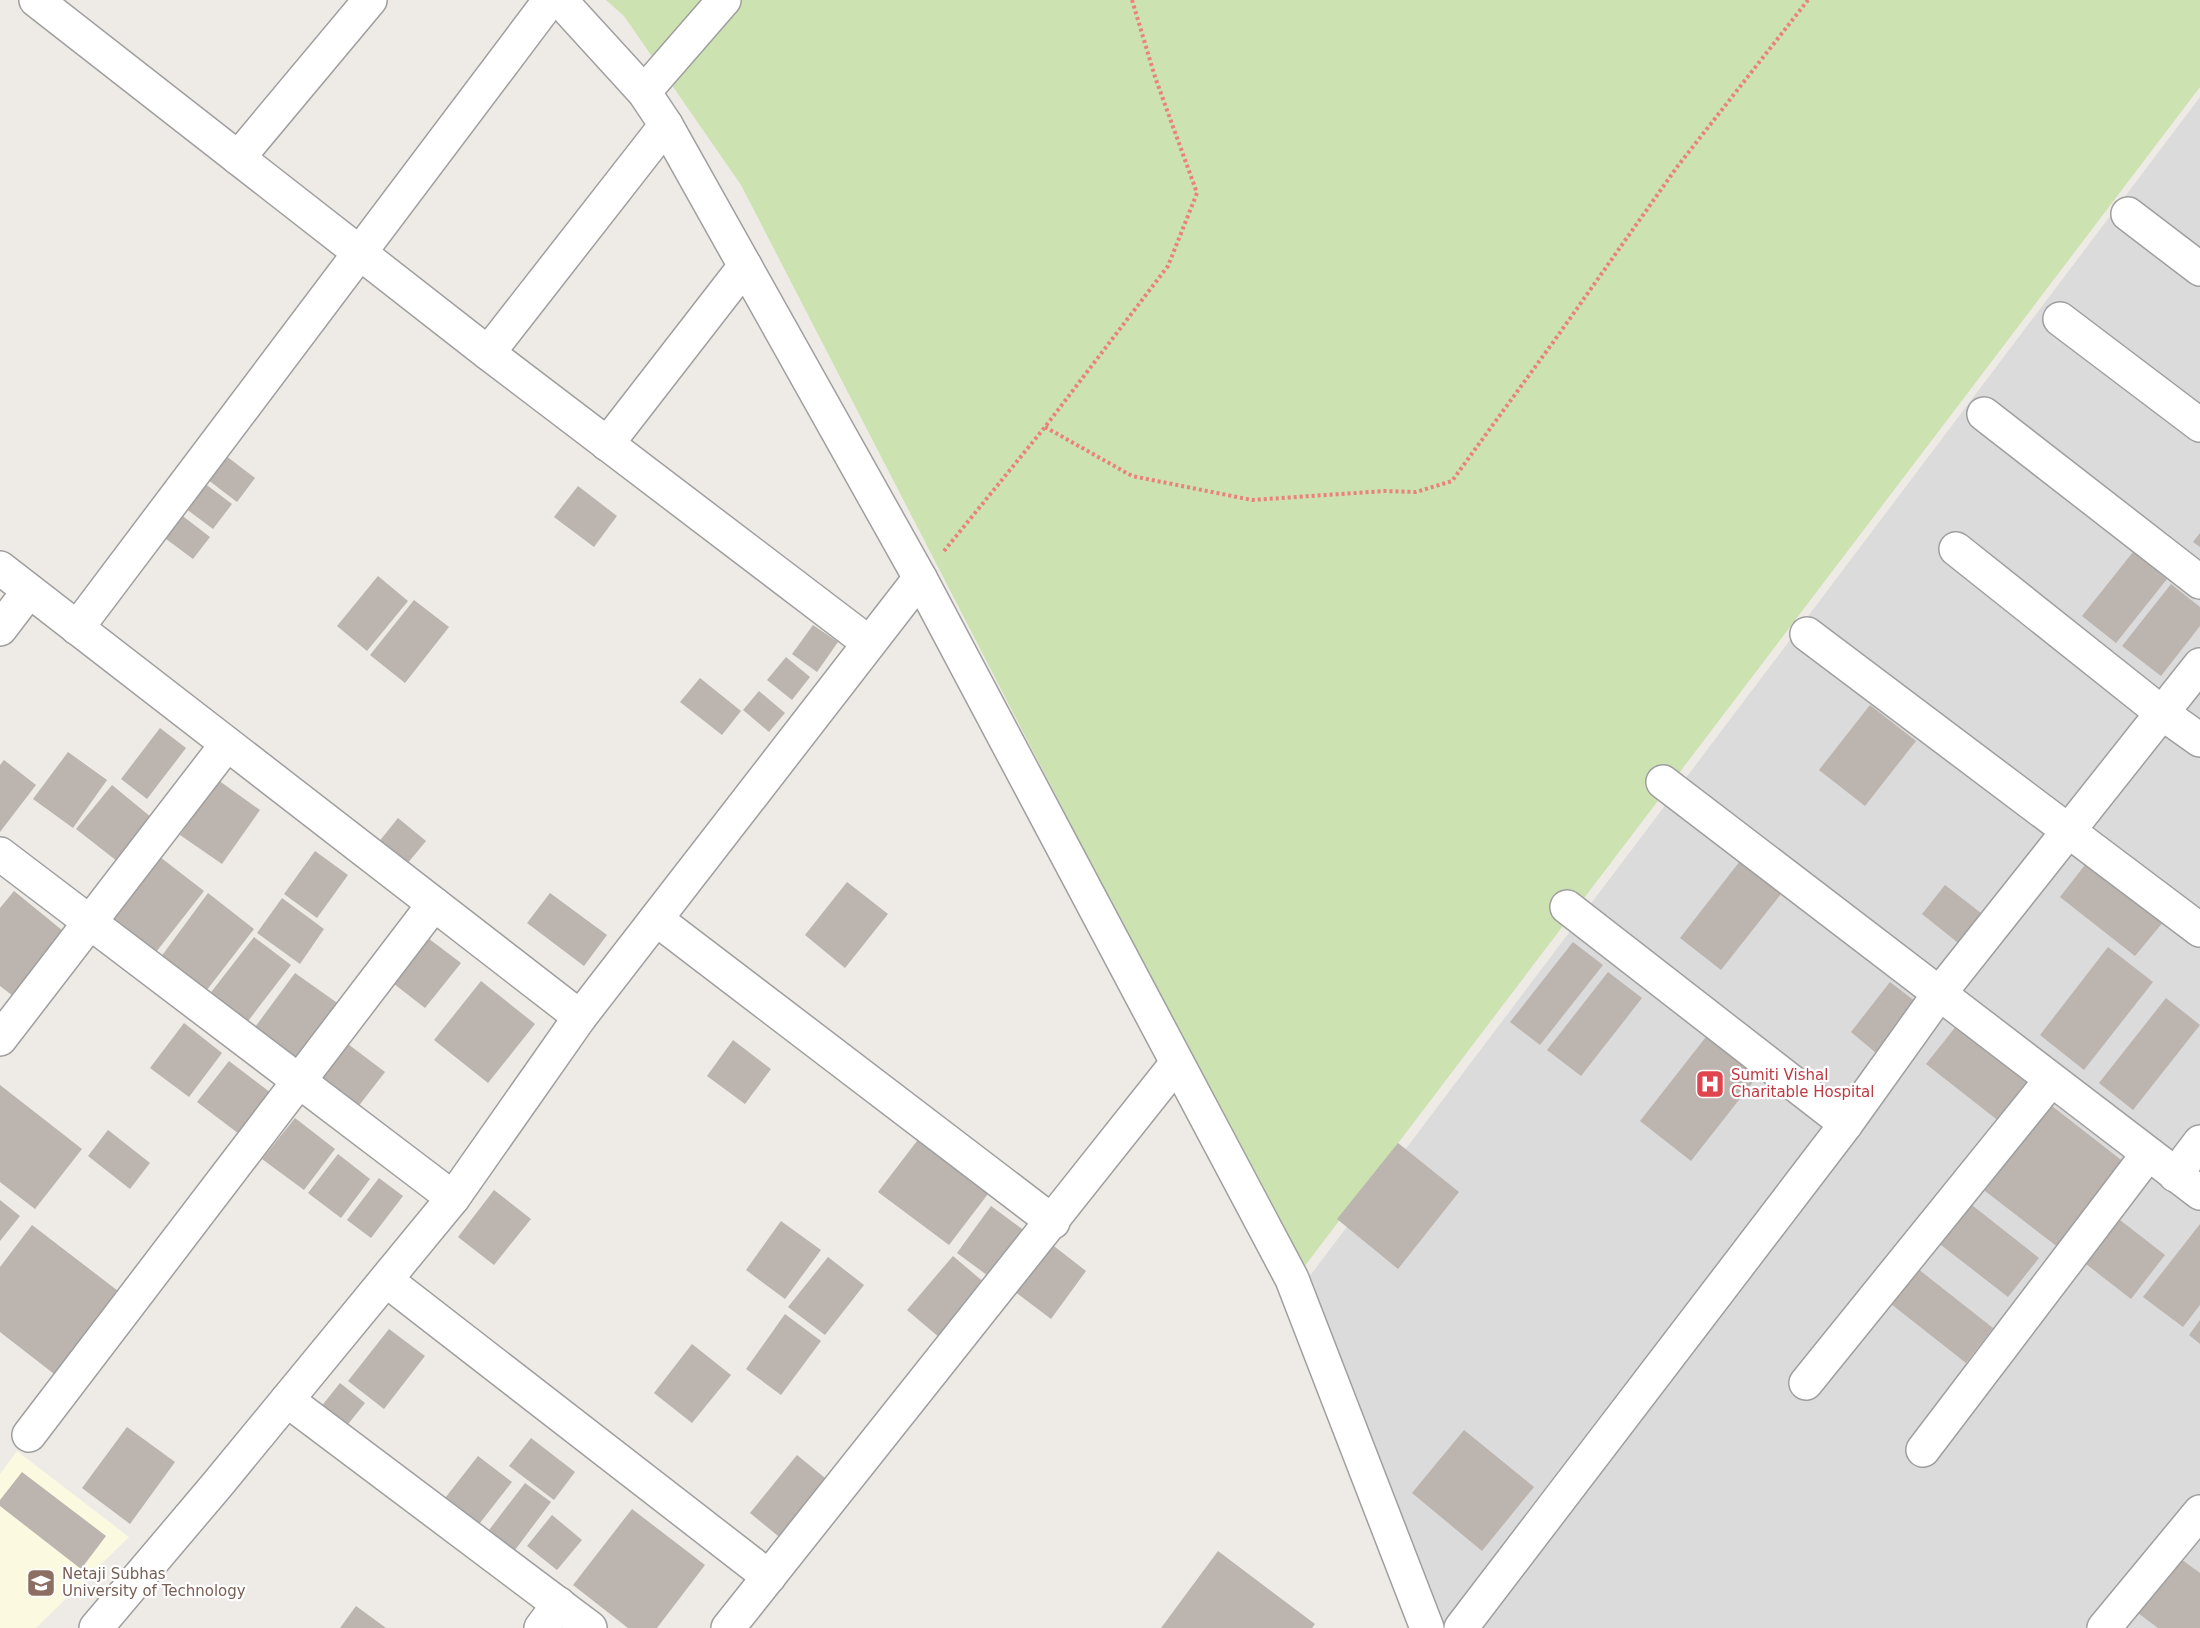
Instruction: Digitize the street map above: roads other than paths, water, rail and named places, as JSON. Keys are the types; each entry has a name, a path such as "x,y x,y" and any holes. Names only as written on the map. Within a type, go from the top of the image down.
{"street":[{"path":"36,0 488,353 869,643"},
{"path":"238,158 370,0"},
{"path":"76,628 550,0"},
{"path":"560,0 644,92 666,125 920,578 1292,1279 1427,1628"},
{"path":"644,92 724,0"},
{"path":"488,353 666,125"},
{"path":"2127,214 2200,268"},
{"path":"607,444 745,267"},
{"path":"2060,319 2200,425"},
{"path":"1984,414 2200,582"},
{"path":"1956,549 2162,713 2200,740"},
{"path":"0,568 580,1017"},
{"path":"100,1627 453,1198 580,1017 920,578"},
{"path":"0,629 29,591"},
{"path":"1807,634 2200,930"},
{"path":"1461,1628 1846,1124 1939,994 2200,664"},
{"path":"0,1039 227,744"},
{"path":"1663,782 2188,1184 2200,1142"},
{"path":"0,854 453,1198"},
{"path":"29,1436 434,904"},
{"path":"1567,907 1846,1124"},
{"path":"656,920 1053,1222"},
{"path":"728,1628 1178,1063"},
{"path":"1806,1383 2050,1080"},
{"path":"1923,1450 2148,1154"},
{"path":"386,1280 769,1576"},
{"path":"287,1400 550,1616 590,1628"},
{"path":"2104,1628 2200,1512"}],"place":[{"name":"Sumiti Vishal Charitable Hospital","path":"1710,1084"},
{"name":"Netaji Subhas University of Technology","path":"41,1583"}]}
